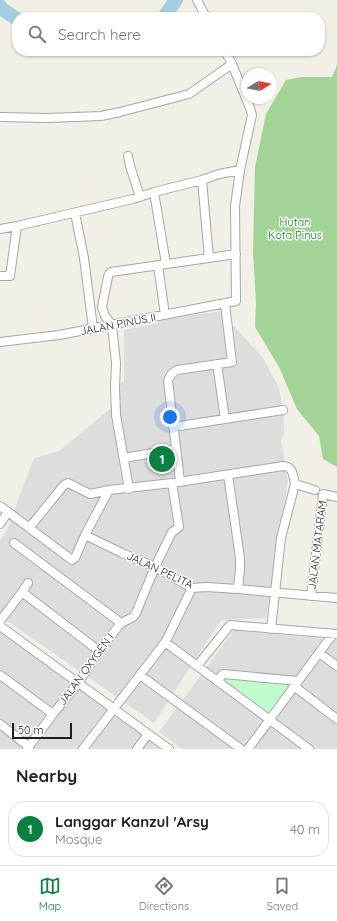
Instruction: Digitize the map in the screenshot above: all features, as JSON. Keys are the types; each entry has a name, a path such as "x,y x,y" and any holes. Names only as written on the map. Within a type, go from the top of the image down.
{"street":[{"path":"197,0 203,12"},
{"path":"129,488 116,415 116,363 112,325 105,316 102,307 108,277 111,272 236,254 235,206 240,170 252,115 249,104 227,56"},
{"path":"0,117 48,118 100,116 120,112 189,94 232,64"},
{"path":"128,156 140,197"},
{"path":"0,229 133,199 219,174 240,170"},
{"path":"202,180 210,258"},
{"path":"154,192 166,315"},
{"path":"75,213 84,258 93,328"},
{"path":"0,276 10,276 18,226"},
{"name":"JALAN PINUS II","path":"0,342 59,335 235,302 236,254"},
{"path":"154,567 172,532 179,527 176,482 176,449 168,381 169,375 177,370 232,362 225,304"},
{"path":"217,364 224,419"},
{"path":"173,427 283,410"},
{"path":"124,458 176,449"},
{"path":"29,528 64,485 68,483 90,494 108,490 288,466 294,477 295,484 281,538 271,629"},
{"path":"228,474 240,558 238,589"},
{"path":"295,484 337,497"},
{"path":"0,506 72,560 75,558 108,490"},
{"name":"JALAN MATARAM","path":"311,596 319,492"},
{"path":"0,524 8,512"},
{"name":"JALAN PELITA","path":"86,535 154,567 192,588 206,587 238,589 337,598"},
{"path":"14,543 121,623"},
{"name":"JALAN OXYGEN I","path":"28,748 78,683 99,651 121,623 133,617 136,613 154,567"},
{"path":"0,621 28,582"},
{"path":"83,749 165,642 192,588"},
{"path":"22,592 99,651"},
{"path":"197,666 230,625 335,634"},
{"path":"0,626 169,749"},
{"path":"248,749 319,653 335,634"},
{"path":"165,642 309,749"},
{"path":"319,653 337,666"},
{"path":"217,680 223,674 296,684 337,719"},
{"path":"0,675 53,714"},
{"path":"140,676 241,749"},
{"path":"0,724 28,748"},
{"path":"137,749 148,734"}],"shaded area":[{"path":"220,311 263,358 279,388 283,410 284,434 281,440 288,482 266,618 221,620 154,723 0,616 0,541 7,530 34,458 59,451 120,401 118,385 124,382 124,330 159,323 159,320"},
{"path":"0,626 160,749 0,749"},
{"path":"234,630 337,640 337,749 182,749 159,732"}],"green space":[{"name":"Hutan Kota Pinus","path":"337,65 337,467 323,459 319,436 297,409 279,367 255,327 256,302 253,252 255,167 266,114 272,104 277,104 277,95 286,80 301,77 332,77"},
{"path":"220,677 291,684 267,714"}],"waterway":[{"path":"168,12 176,0"},
{"path":"0,6 12,16"}],"place":[{"name":"Langgar Kanzul 'Arsy","path":"162,459"}]}
